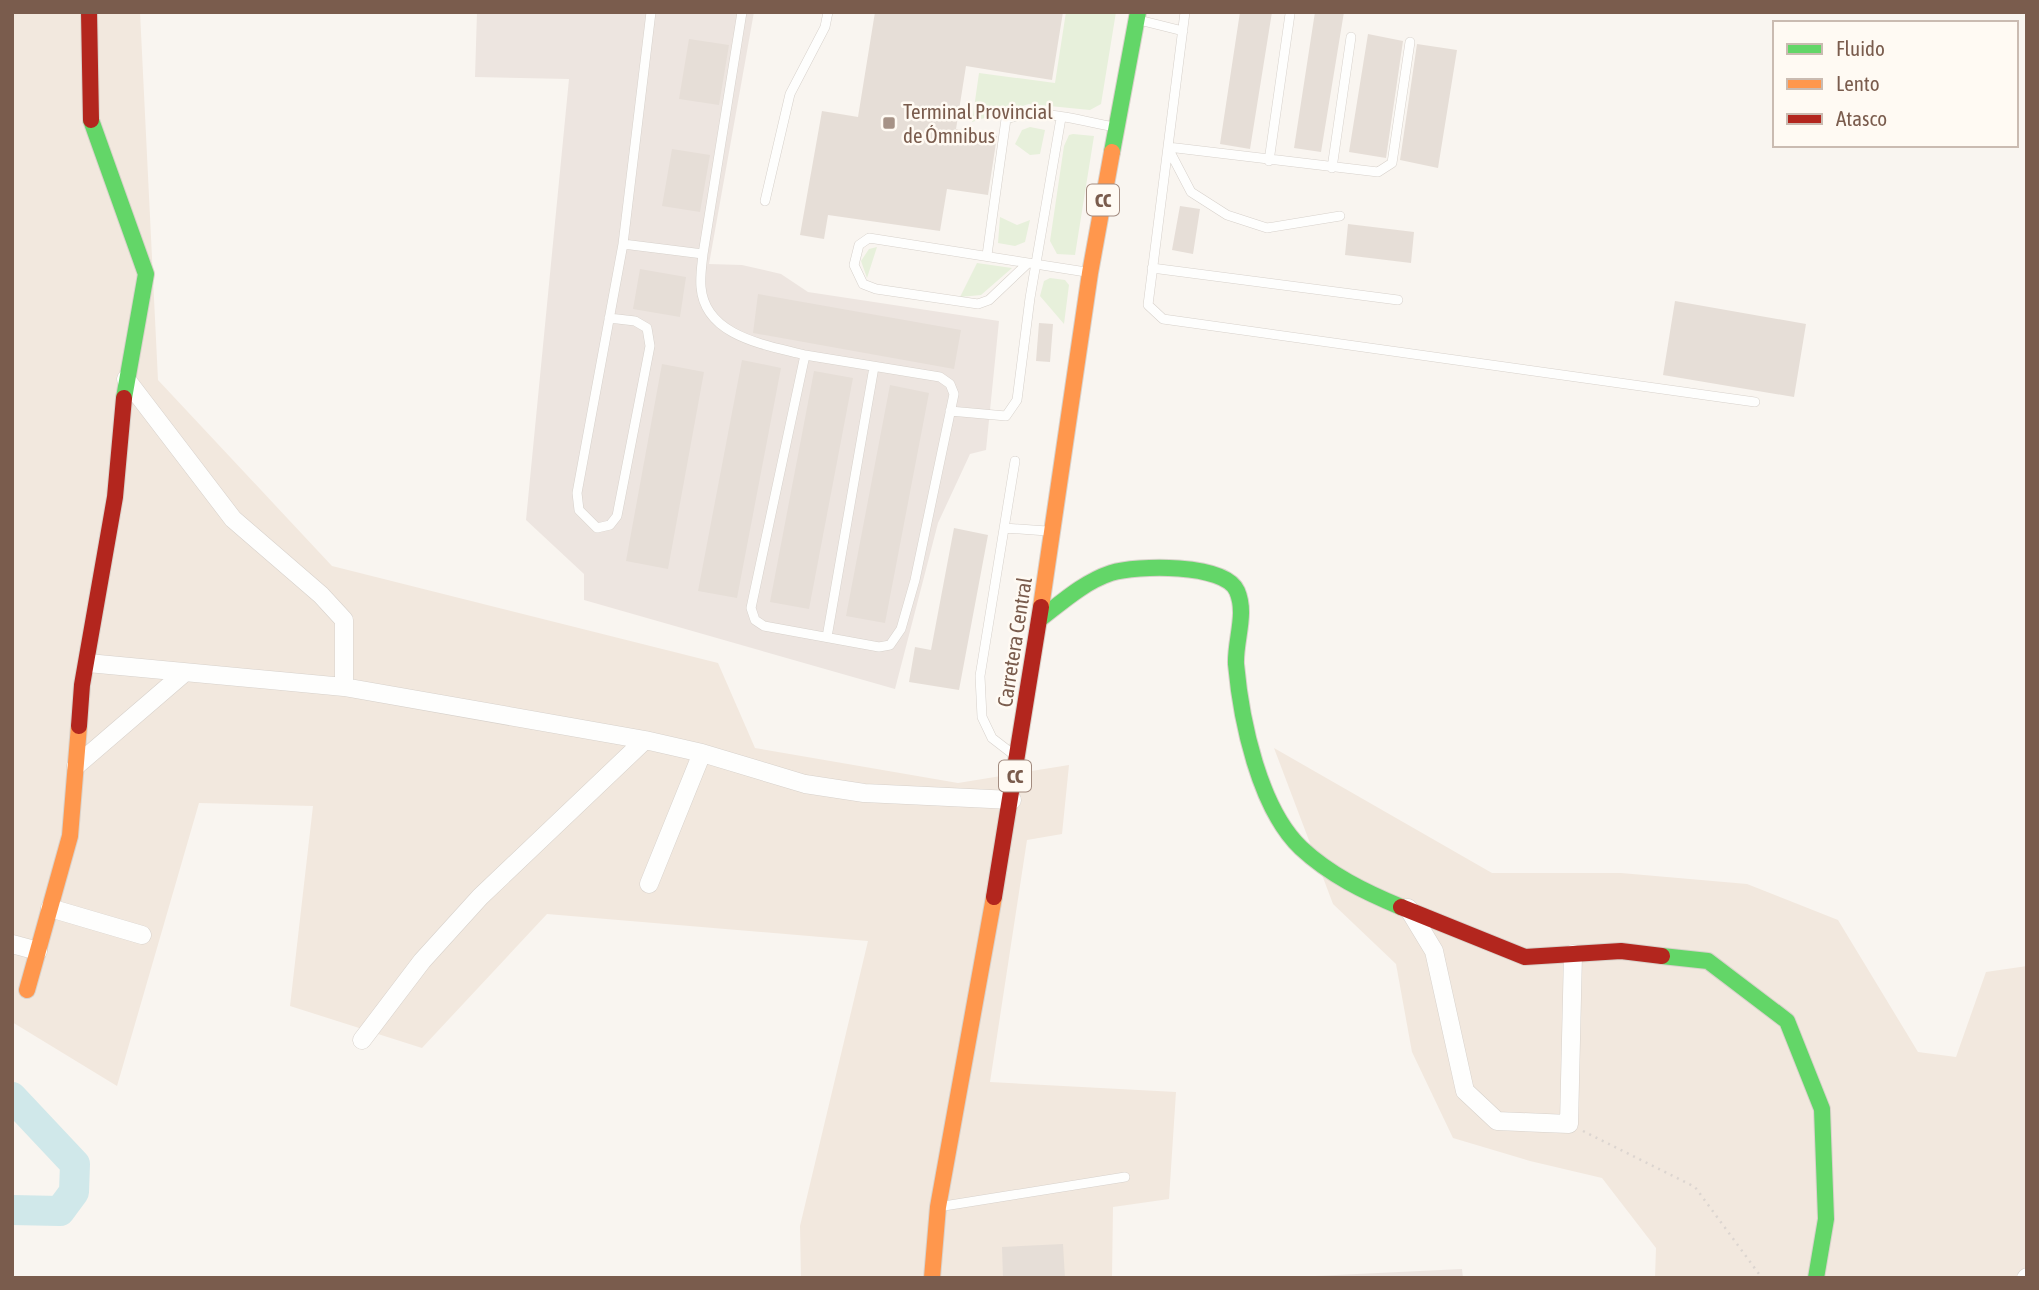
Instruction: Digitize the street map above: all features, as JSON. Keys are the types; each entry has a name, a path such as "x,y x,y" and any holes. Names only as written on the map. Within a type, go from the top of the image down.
{"street":[{"path":"27,990 71,836 82,685 88,663 115,497 126,379 146,274 89,115 89,12"},
{"name":"Carretera Central","path":"932,1278 938,1207 1012,800 1090,273 1138,16"},
{"path":"126,379 233,519 321,595 344,620 344,687"},
{"path":"1040,619 1081,587 1111,573 1156,568 1214,573 1230,580 1237,591 1241,612 1236,661 1242,714 1259,772 1277,816 1299,846 1328,870 1365,892 1525,957 1621,951 1708,961 1787,1021 1822,1109 1826,1219 1816,1278"},
{"path":"88,663 344,687 645,740 702,753 805,784 853,791 1012,800"},
{"path":"76,766 183,674"},
{"path":"362,1040 422,961 480,897 645,740"},
{"path":"649,884 702,753"},
{"path":"50,908 142,936"},
{"path":"1408,908 1434,951 1465,1091 1497,1121 1569,1124 1573,954"},
{"path":"12,944 38,951"}],"lane":[{"path":"609,318 635,321 648,328 650,346 617,516 610,525 597,528 579,510 577,494 609,318 623,244 651,12"},
{"path":"743,12 703,254 701,289 712,313 738,337 805,355 940,377 950,384 954,394 915,580 901,629 890,645 879,647 764,626 755,620 751,607 805,355"},
{"path":"765,201 790,94 825,27 828,12"},
{"path":"1185,12 1148,305 1163,319 1755,402"},
{"path":"1269,161 1290,14"},
{"path":"1138,16 1183,31"},
{"path":"1332,168 1351,37"},
{"path":"1167,148 1378,172 1392,163 1410,42"},
{"path":"986,255 1006,119 1022,114 1116,128"},
{"path":"950,411 1006,416 1017,400 1033,264 1062,118"},
{"path":"1167,148 1192,191 1227,215 1267,228 1340,216"},
{"path":"1033,264 989,300 978,304 876,289 863,284 854,265 859,245 869,238 1090,273"},
{"path":"623,244 703,254"},
{"path":"1152,268 1398,300"},
{"path":"827,637 874,367"},
{"path":"1015,461 980,676 982,718 992,738 1017,757"},
{"path":"1004,528 1052,532"},
{"path":"938,1207 1125,1177"}],"path":[{"path":"1569,1124 1695,1188 1762,1278"}],"shaded area":[{"path":"12,12 140,12 158,380 332,566 718,663 755,748 958,783 1069,765 1062,834 1027,840 990,1082 1176,1092 1169,1199 1113,1207 1112,1278 801,1278 800,1226 868,941 547,914 422,1048 290,1006 313,806 199,803 117,1086 12,1022"},
{"path":"477,12 754,12 709,264 742,265 781,274 808,292 999,321 986,450 970,454 938,523 895,689 584,600 584,574 526,520 569,79 475,77"},
{"path":"1274,748 1492,873 1621,873 1747,884 1838,920 1918,1052 1956,1057 1986,972 2027,966 2027,1278 1655,1278 1656,1248 1602,1178 1530,1161 1453,1138 1412,1052 1396,964 1333,904"},
{"path":"1462,1269 1463,1278 1273,1278"}],"green space":[{"path":"1066,12 1116,12 1101,104 1090,110 1029,104 972,122 979,73 1055,83"},
{"path":"1030,127 1045,130 1040,154 1030,155 1015,144 1022,130"},
{"path":"1069,135 1094,136 1075,255 1057,254 1050,241 1064,146"},
{"path":"1000,217 1017,225 1030,220 1025,242 1015,246 998,243"},
{"path":"877,247 867,278 861,261 869,249"},
{"path":"977,263 1012,268 981,295 960,297"},
{"path":"1050,278 1065,280 1069,285 1064,324 1040,296 1044,281"}],"building":[{"name":"Terminal Provincial de Ómnibus","path":"875,12 1063,12 1052,80 966,66 956,129 997,136 988,195 947,189 940,231 828,215 824,239 800,235 822,111 858,117"},
{"path":"1240,12 1272,12 1250,149 1220,144"},
{"path":"1315,12 1344,12 1321,152 1294,148"},
{"path":"1368,34 1403,41 1386,158 1349,152"},
{"path":"689,39 729,45 719,105 679,99"},
{"path":"1417,44 1457,50 1438,168 1400,160"},
{"path":"672,149 710,155 700,212 662,206"},
{"path":"1180,206 1200,209 1193,254 1172,250"},
{"path":"1348,224 1414,232 1411,263 1345,255"},
{"path":"640,269 686,277 680,317 633,309"},
{"path":"758,294 961,330 954,369 753,333"},
{"path":"1675,301 1806,324 1794,397 1663,375"},
{"path":"1039,323 1053,324 1050,362 1036,361"},
{"path":"742,360 781,368 737,598 698,591"},
{"path":"662,364 704,372 668,569 626,561"},
{"path":"814,371 853,378 809,609 770,602"},
{"path":"890,385 929,393 885,623 846,616"},
{"path":"954,528 988,535 959,690 909,682 915,647 931,650"},
{"path":"1063,1244 1065,1278 1003,1278 1002,1247"}],"waterway":[{"path":"12,1097 75,1164 74,1192 60,1211 12,1210"}],"traffic: fast":[{"path":"1112,152 1138,12"},
{"path":"91,120 146,274 124,398"},
{"path":"1040,619 1092,582 1123,570 1179,568 1216,575 1229,582 1237,591 1241,609 1236,664 1242,711 1263,787 1274,810 1286,831 1312,858 1348,882 1401,907"},
{"path":"1662,956 1708,961 1787,1021 1822,1109 1826,1219 1816,1278"}],"traffic: slow":[{"path":"1041,607 1090,273 1112,152"},
{"path":"27,990 70,836 79,726"},
{"path":"932,1278 938,1207 994,897"}],"traffic: jam":[{"path":"89,12 91,120"},
{"path":"79,726 82,685 115,497 124,398"},
{"path":"994,897 1041,607"},
{"path":"1401,907 1525,957 1621,951 1662,956"}],"place":[{"name":"Terminal Provincial de Ómnibus","path":"889,123"}]}
